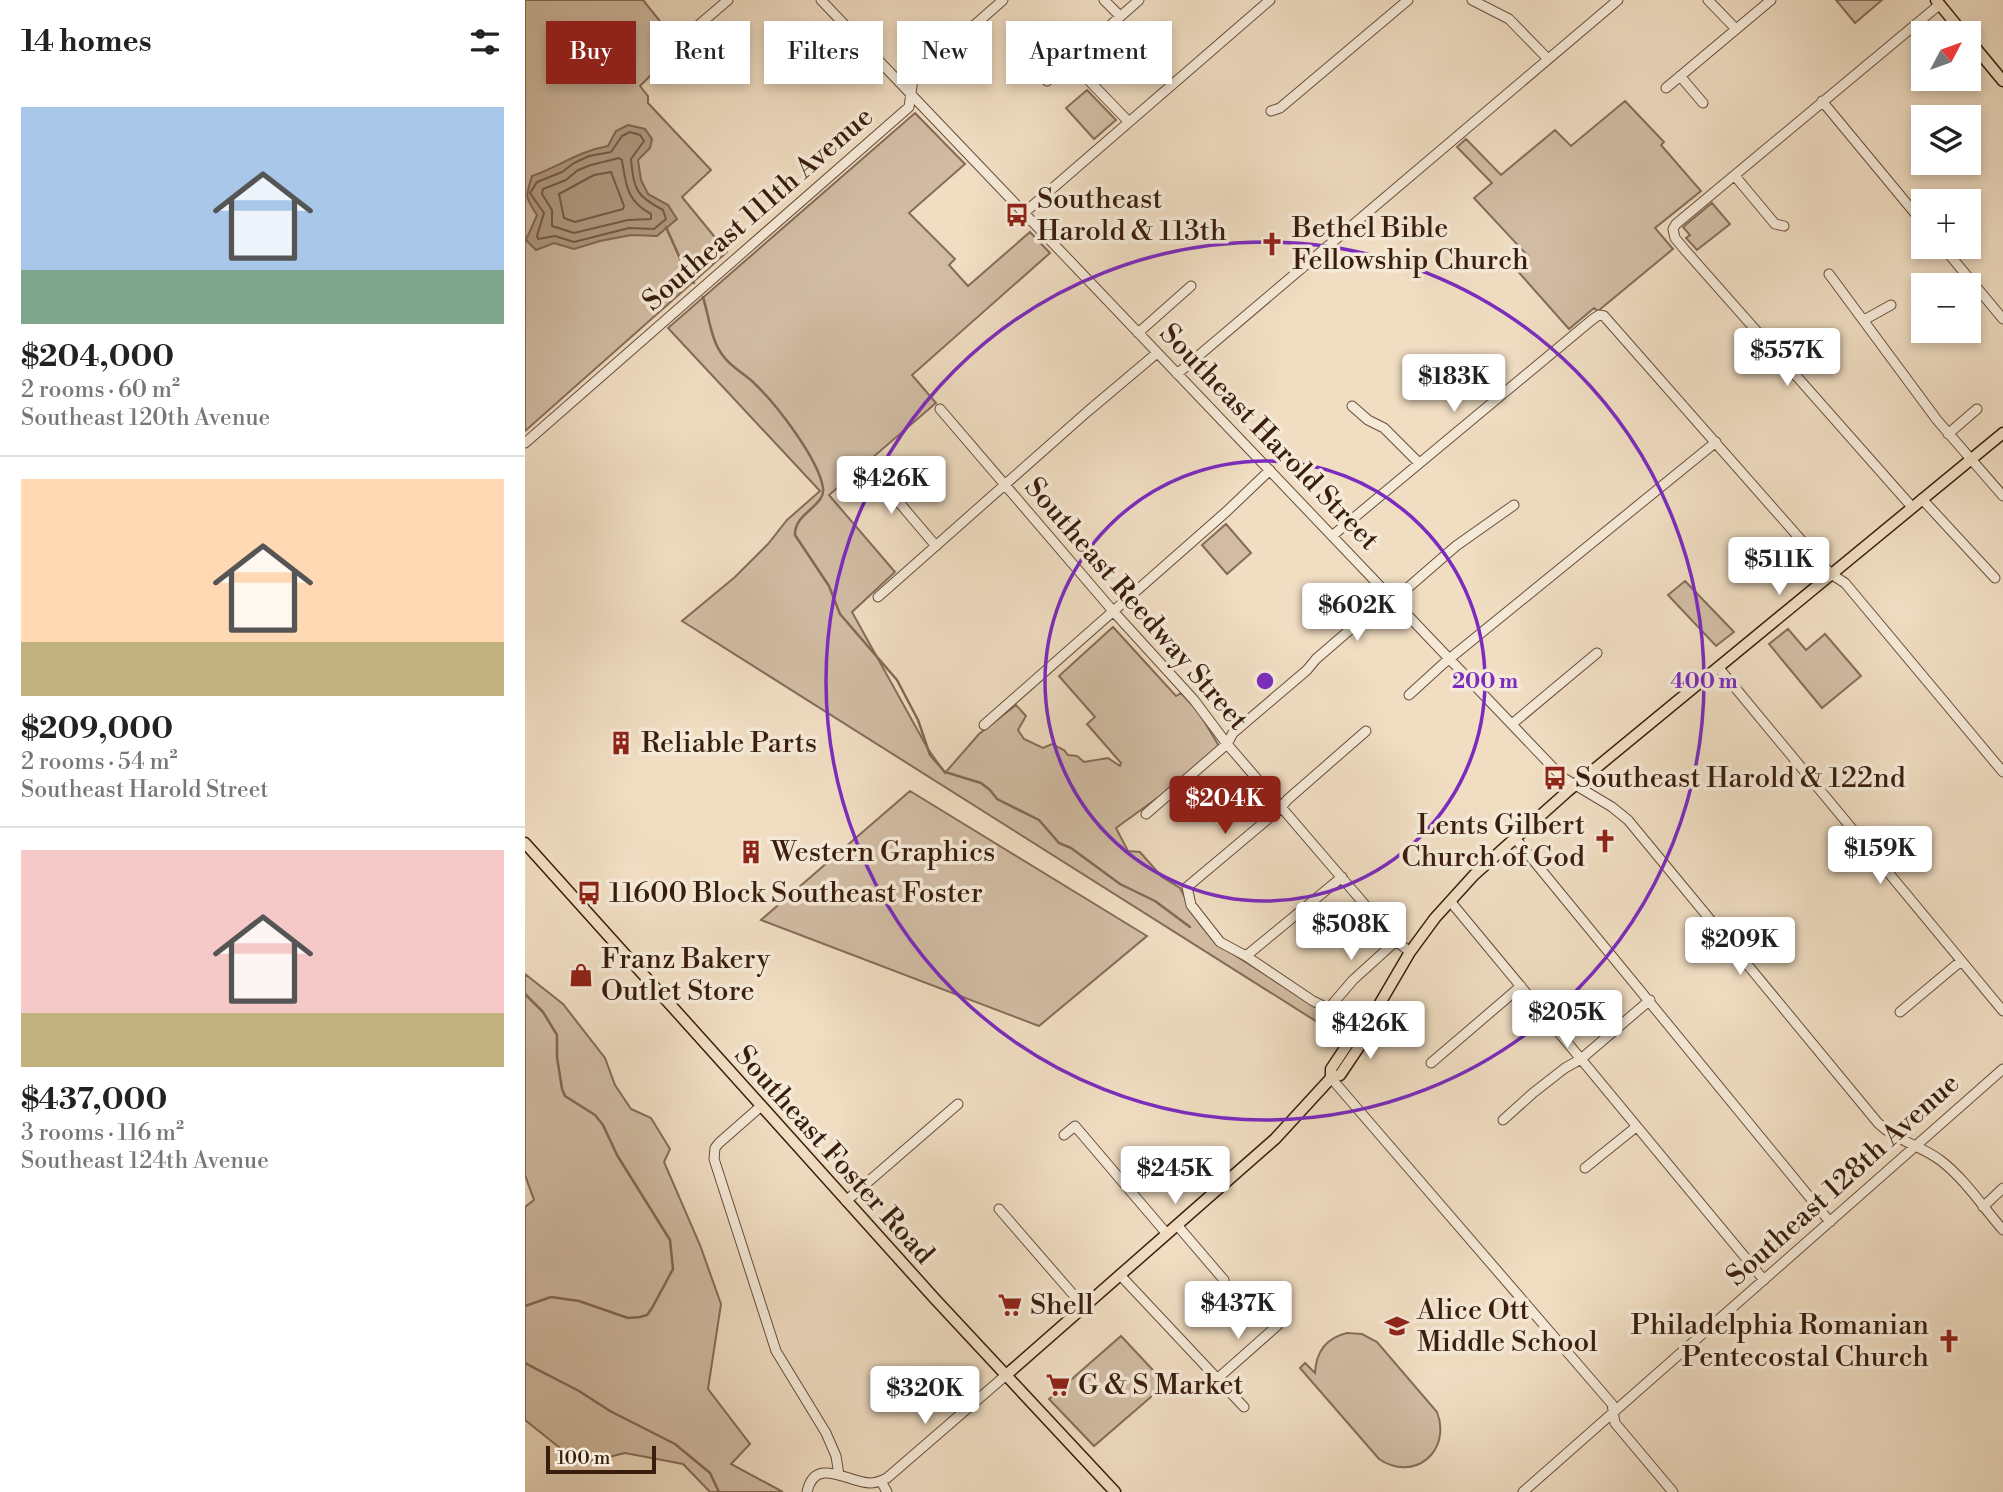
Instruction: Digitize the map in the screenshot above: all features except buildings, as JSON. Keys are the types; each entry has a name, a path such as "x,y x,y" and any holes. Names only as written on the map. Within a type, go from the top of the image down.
{"main road":[{"path":"1938,2 1953,21"},
{"path":"1981,54 2003,81"},
{"path":"1005,1376 1283,1131 1331,1078 1340,1075 1371,1029 1365,1023 1410,952 1450,901 1514,838 2003,433"},
{"name":"Southeast Foster Road","path":"525,843 760,1107 1005,1376 1115,1492"}],"street":[{"path":"703,21 728,0"},
{"name":"Southeast Harold Street","path":"821,0 1562,777 1612,807 1628,820 1889,1133 1930,1153 1947,1166 2003,1230"},
{"name":"Southeast 111th Avenue","path":"525,443 909,107 913,79 1003,0"},
{"path":"1104,0 1120,16"},
{"path":"1114,21 1139,0"},
{"path":"1024,213 1270,0"},
{"path":"1271,111 1280,108 1408,0"},
{"path":"1472,0 1509,19 1548,59"},
{"path":"1177,374 1618,0"},
{"path":"1708,0 1736,29"},
{"path":"1666,88 1771,0"},
{"path":"1912,507 1685,250 1673,233 1676,224 1938,2"},
{"path":"1680,76 1703,103"},
{"path":"1092,84 1128,121"},
{"path":"1822,101 1911,209"},
{"path":"1735,176 1775,224 1783,226"},
{"path":"1953,259 2003,318"},
{"path":"1829,274 1948,434 2003,496"},
{"path":"1139,333 1191,286"},
{"path":"1864,320 1891,305"},
{"path":"1332,536 1599,315 1604,316 1831,574 1845,583 2003,772"},
{"path":"879,597 1157,353"},
{"path":"1352,406 1391,435 1419,463"},
{"name":"Southeast Reedway Street","path":"940,409 1113,611 1194,700 1281,808 1397,941 1410,952"},
{"path":"1948,434 1977,409"},
{"path":"1409,695 1443,664 1716,442"},
{"path":"869,467 936,546"},
{"path":"984,725 1270,470"},
{"path":"1922,499 1995,578"},
{"path":"1146,814 1227,744 1233,733 1382,602 1403,592 1456,547 1514,505"},
{"path":"1512,724 1598,653"},
{"path":"1718,667 2003,1012"},
{"path":"1365,1023 1313,1001 1220,942 1191,905 1187,887 1366,732"},
{"path":"1514,838 1830,1222"},
{"path":"1245,956 1342,877"},
{"path":"1450,901 1764,1280"},
{"path":"1329,1008 1353,980 1397,941"},
{"path":"1900,1012 1961,961"},
{"path":"1431,1063 1521,986"},
{"path":"1503,1120 1650,1000"},
{"name":"Southeast 128th Avenue","path":"1523,1492 2003,1069"},
{"path":"1331,1078 1612,1404 1615,1423 1673,1492"},
{"path":"846,1201 958,1104"},
{"path":"760,1107 719,1143 715,1148 714,1159 776,1351 826,1433 836,1456 839,1475"},
{"path":"1064,1135 1075,1126 1167,1234"},
{"path":"1585,1168 1636,1127"},
{"path":"1983,1207 2003,1188"},
{"path":"999,1209 1084,1307"},
{"path":"1177,1225 1224,1280"},
{"path":"1120,1275 1244,1407"},
{"path":"1217,1379 1278,1325"},
{"path":"807,1492 816,1476 826,1473 867,1483 881,1481 1005,1376"},
{"path":"881,1481 887,1492"}],"shaded area":[{"path":"525,0 643,0 660,21 650,21 650,76 640,86 648,96 648,103 711,170 682,197 727,252 525,431"},
{"path":"1836,0 1882,0 1855,23"},
{"path":"1087,90 1116,120 1094,139 1066,108"},
{"path":"1625,101 1664,142 1661,145 1701,191 1655,228 1673,249 1598,311 1594,308 1569,329 1515,268 1528,256 1474,198 1492,183 1457,147 1466,139 1501,175 1555,130 1571,146"},
{"path":"915,113 965,164 909,213 955,259 949,265 968,286 1030,232 1050,253 912,375 936,403 829,495 895,572 852,612 928,749 945,773 979,734 1016,705 1026,716 1018,730 1024,739 1043,748 1052,744 1084,762 1108,758 1120,766 1121,763 1087,724 1095,717 1059,676 1113,627 1176,696 1181,693 1198,711 1219,746 1178,783 1116,828 1128,851 1140,852 1162,877 1180,888 1199,923 1216,943 1327,1014 1347,1022 1341,1037 682,621 735,577 768,544 787,520 820,491 668,328"},
{"path":"1712,203 1730,224 1697,250 1686,238 1690,235 1683,227"},
{"path":"1226,524 1251,553 1227,574 1202,545"},
{"path":"1685,581 1734,632 1716,646 1668,595"},
{"path":"1788,629 1806,650 1825,634 1861,676 1822,708 1769,644"},
{"path":"910,791 1147,936 1039,1026 761,920"},
{"path":"525,974 563,1004 605,1058 615,1085 631,1109 651,1118 670,1149 664,1162 700,1245 721,1304 708,1389 750,1444 731,1464 783,1492 710,1492 683,1464 625,1453 580,1464 525,1420 525,1207 534,1200 525,1175"},
{"path":"1347,1333 1362,1334 1377,1342 1437,1412 1439,1439 1427,1459 1417,1465 1392,1465 1379,1459 1300,1368 1305,1363 1315,1373 1317,1359 1323,1347 1333,1338"},
{"path":"1121,1336 1166,1384 1094,1446 1049,1399"}],"water":[{"path":"628,125 645,129 652,139 650,148 638,160 641,180 648,194 668,205 677,219 657,236 631,235 574,249 554,243 536,250 526,240 537,215 527,197 532,176 587,152 608,146 616,131"}],"waterway":[{"path":"666,227 694,283"},
{"path":"703,297 713,336 720,351 727,361 752,381 775,406 814,463 820,476 823,494 799,521 795,535 829,586 840,614 897,680 918,720 930,755 945,772 981,783 997,799 1039,820 1059,843 1071,848 1120,884 1155,901 1190,927"},
{"path":"525,994 543,1012 557,1035 557,1057 565,1096 595,1115 603,1125 617,1155 670,1240 673,1269 652,1308 647,1315 640,1317 628,1318 579,1301 551,1297 525,1306"},
{"path":"525,1363 675,1444 710,1473 719,1492"}],"place":[{"name":"Southeast Harold & 113th","path":"1017,215"},
{"name":"Bethel Bible Fellowship Church","path":"1272,244"},
{"name":"Reliable Parts","path":"621,743"},
{"name":"Southeast Harold & 122nd","path":"1555,778"},
{"name":"Lents Gilbert Church of God","path":"1605,841"},
{"name":"Western Graphics","path":"751,852"},
{"name":"11600 Block Southeast Foster","path":"589,893"},
{"name":"Franz Bakery Outlet Store","path":"581,975"},
{"name":"Shell","path":"1010,1305"},
{"name":"Alice Ott Middle School","path":"1397,1326"},
{"name":"Philadelphia Romanian Pentecostal Church","path":"1949,1341"},
{"name":"G & S Market","path":"1058,1385"}]}
